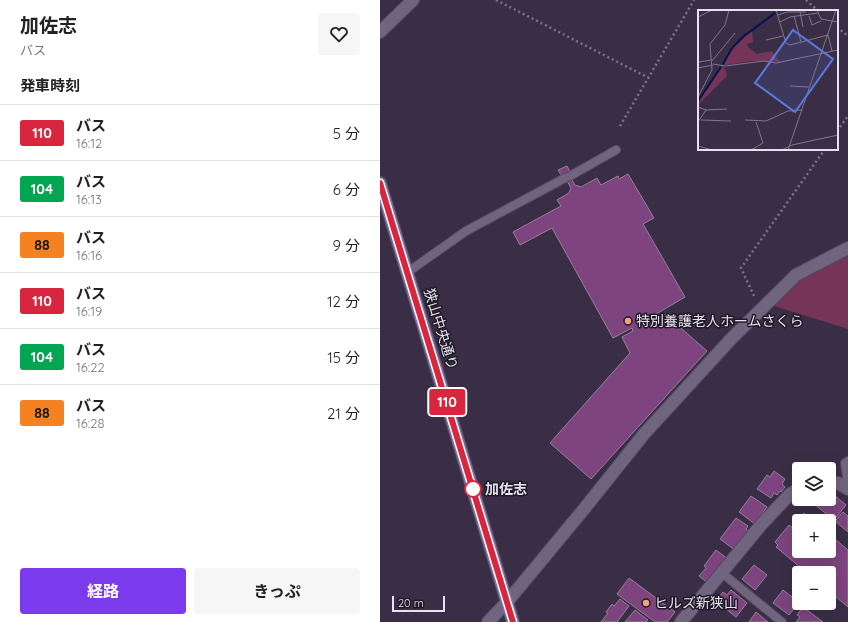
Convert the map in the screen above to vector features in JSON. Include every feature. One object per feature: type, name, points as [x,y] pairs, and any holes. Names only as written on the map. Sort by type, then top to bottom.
[{"type":"street","points":[[380,32],[413,0]]},
{"type":"street","name":"狭山中央通り","points":[[380,183],[513,622]]},
{"type":"street","points":[[488,622],[507,602],[644,434],[731,339],[796,275],[848,248]]},
{"type":"street","points":[[836,483],[848,489]]},
{"type":"street","points":[[681,622],[761,525],[792,493]]},
{"type":"lane","points":[[408,272],[466,231],[616,150]]},
{"type":"lane","points":[[848,461],[845,464],[848,486]]},
{"type":"lane","points":[[722,573],[782,622]]},
{"type":"path","points":[[496,0],[649,78]]},
{"type":"path","points":[[620,126],[694,0]]},
{"type":"path","points":[[806,0],[817,10]]},
{"type":"path","points":[[838,28],[848,36]]},
{"type":"path","points":[[838,130],[848,116]]},
{"type":"path","points":[[760,310],[741,268],[824,150]]},
{"type":"shaded area","points":[[848,253],[848,329],[771,305],[796,282]]},
{"type":"building","name":"特別養護老人ホームさくら","points":[[567,166],[571,174],[569,175],[575,185],[581,187],[597,178],[601,185],[618,176],[619,179],[628,174],[654,218],[643,224],[685,297],[651,317],[655,325],[665,314],[707,351],[591,479],[550,443],[630,353],[622,337],[633,331],[632,328],[613,338],[552,228],[520,245],[513,232],[561,206],[557,200],[569,193],[571,188],[565,177],[563,178],[558,170]]},
{"type":"building","points":[[774,471],[785,479],[782,484],[785,487],[777,495],[774,493],[771,498],[757,489],[767,475],[770,477]]},
{"type":"building","points":[[751,496],[767,507],[755,524],[739,512]]},
{"type":"building","points":[[836,496],[846,505],[836,518],[836,514],[826,514],[816,506],[836,506]]},
{"type":"building","points":[[843,512],[848,516],[848,532],[836,522]]},
{"type":"building","points":[[736,518],[748,526],[746,529],[748,531],[735,550],[720,539]]},
{"type":"building","points":[[789,525],[792,527],[792,558],[836,558],[836,540],[848,550],[848,607],[836,597],[836,566],[799,566],[776,547],[778,545],[775,542]]},
{"type":"building","points":[[716,550],[728,559],[709,584],[699,576],[706,568],[704,566]]},
{"type":"building","points":[[754,565],[767,575],[755,590],[742,579]]},
{"type":"building","name":"ヒルズ新狭山","points":[[629,578],[675,612],[667,622],[655,622],[617,594]]},
{"type":"building","points":[[731,590],[747,603],[736,617],[716,601],[723,592],[727,595]]},
{"type":"building","points":[[783,590],[792,597],[793,610],[789,615],[773,603]]},
{"type":"building","points":[[620,599],[629,606],[617,622],[601,622],[608,613],[606,612],[612,604],[614,606]]},
{"type":"building","points":[[635,610],[648,620],[646,622],[625,622]]},
{"type":"building","points":[[801,610],[807,610],[823,622],[796,622],[800,617],[797,615]]},
{"type":"building","points":[[756,612],[768,622],[749,622]]},
{"type":"bus line","name":"110","points":[[380,183],[513,622]]},
{"type":"place","name":"特別養護老人ホームさくら","points":[[628,321]]},
{"type":"place","name":"加佐志","points":[[473,489]]},
{"type":"place","name":"ヒルズ新狭山","points":[[646,603]]}]
